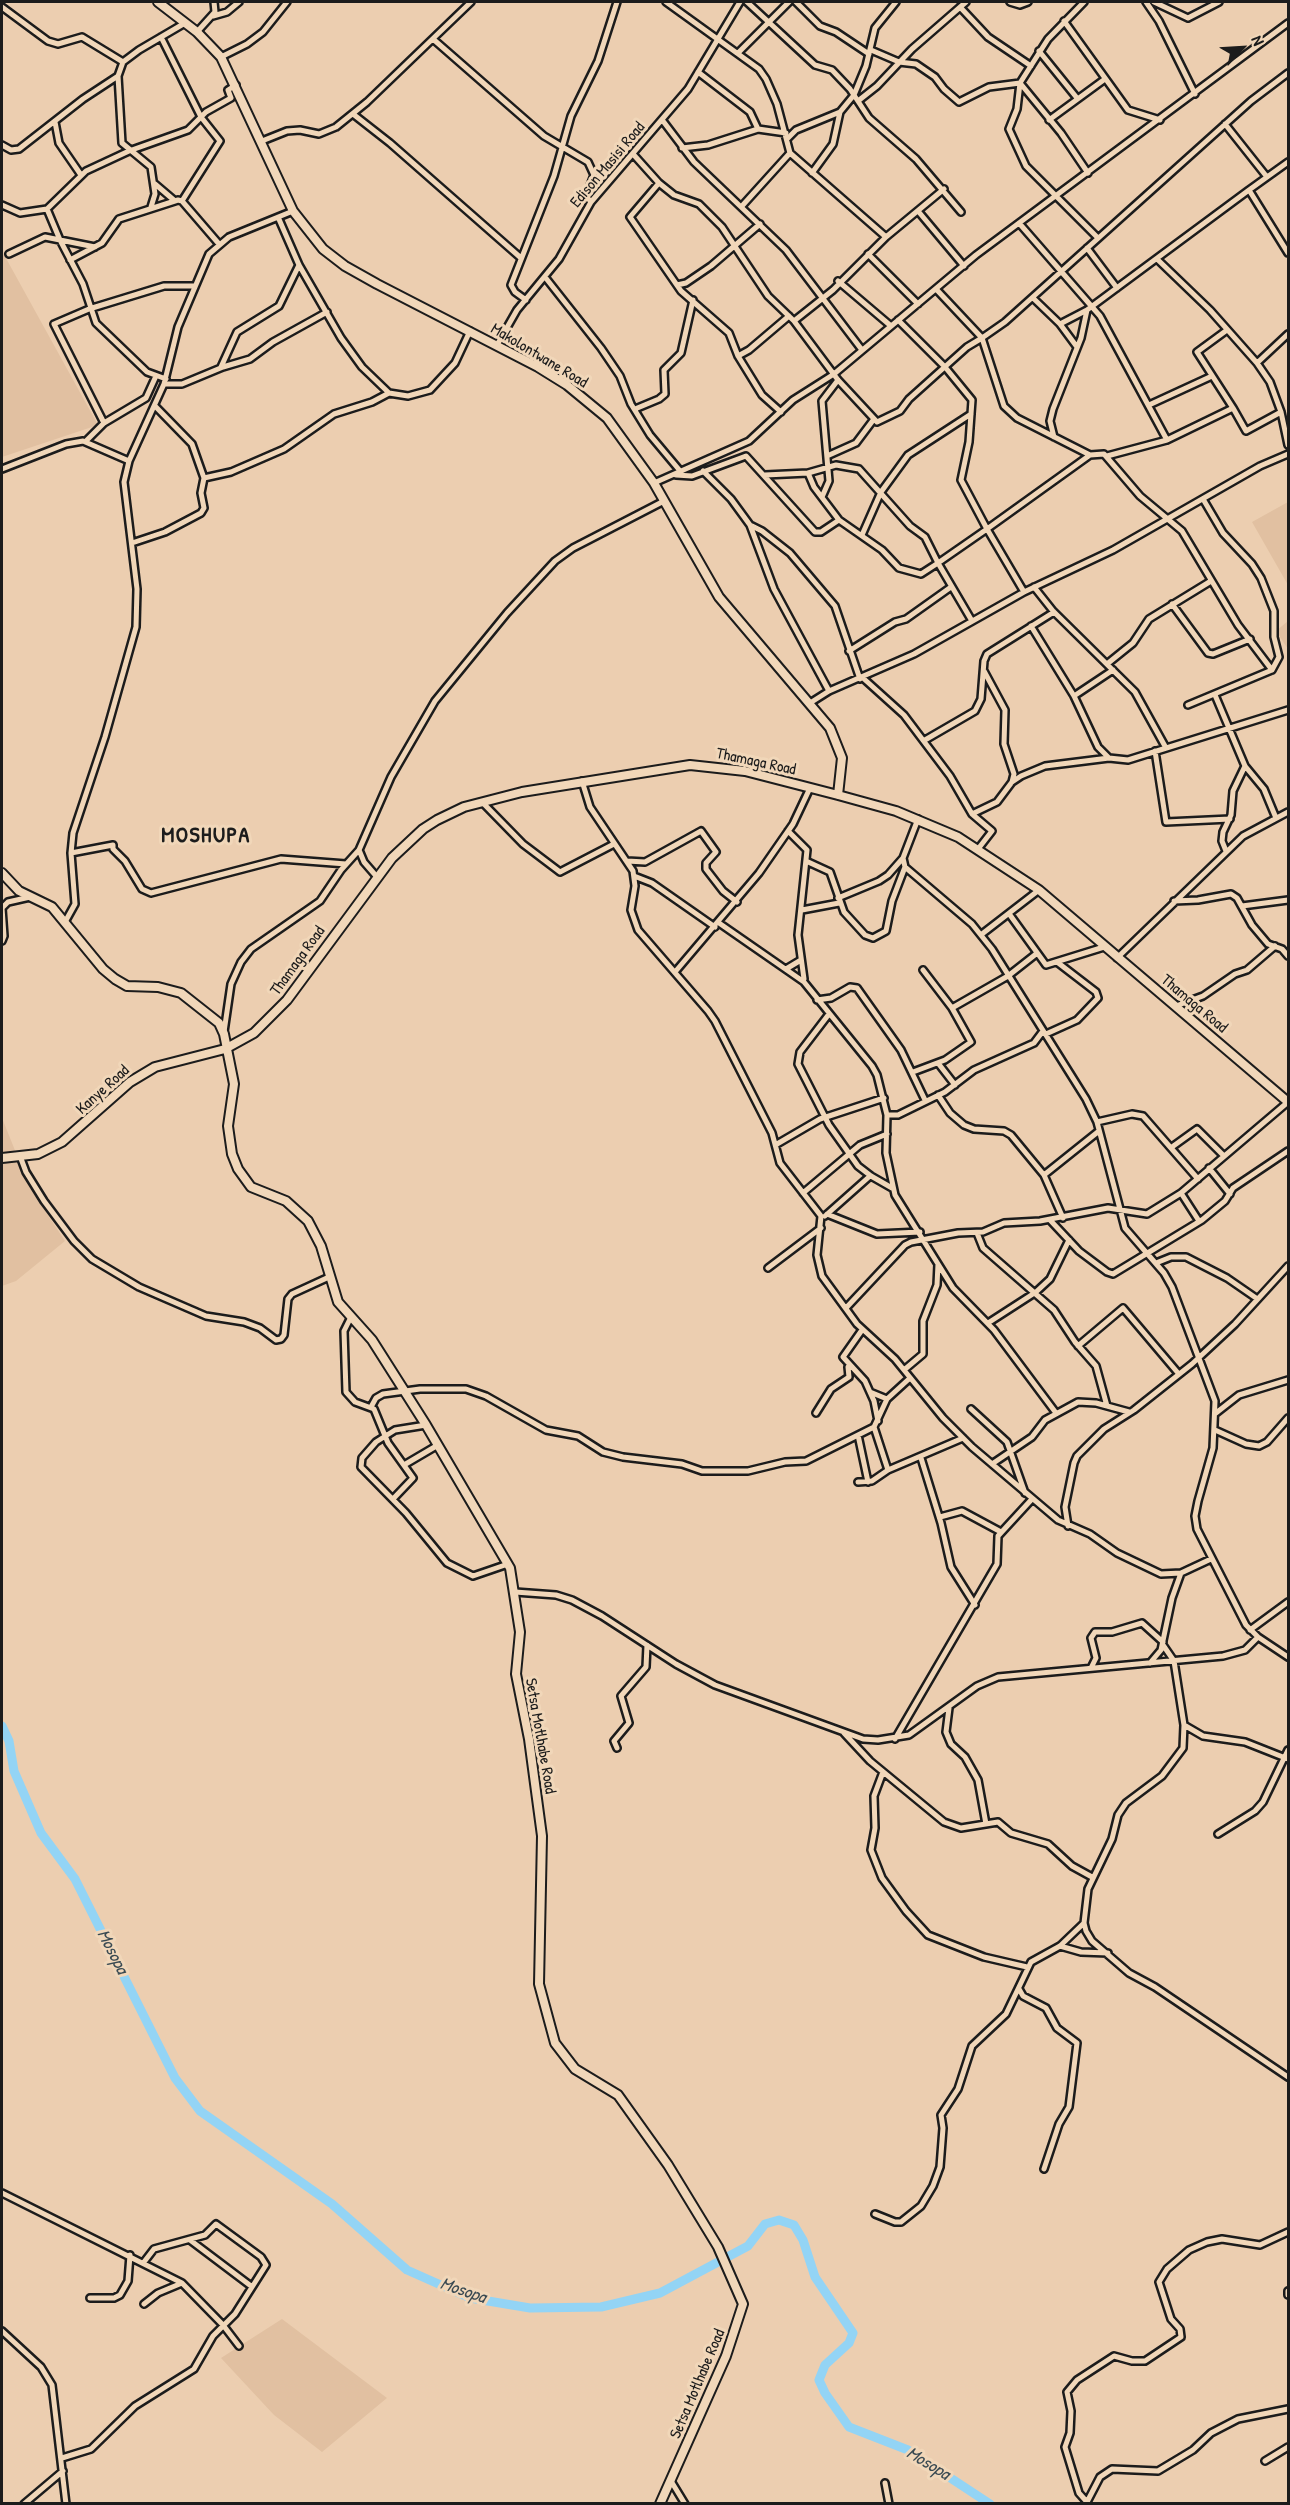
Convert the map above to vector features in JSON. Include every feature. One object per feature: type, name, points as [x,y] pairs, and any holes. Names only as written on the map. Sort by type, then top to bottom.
[{"type":"main road","name":"Makolontwane Road","points":[[158,2],[197,32],[221,57],[293,211],[313,238],[345,266],[497,345],[567,385],[591,403],[624,438],[654,483],[719,597],[830,728],[839,746],[842,769],[838,795]]},
{"type":"main road","name":"Thamaga Road","points":[[225,1049],[254,1033],[287,1000],[392,858],[423,829],[451,813],[482,801],[690,765],[745,771],[838,795],[918,819],[958,837],[1039,890],[1288,1102]]},
{"type":"main road","points":[[2,873],[13,887],[51,907],[115,980],[127,986],[158,987],[181,993],[212,1017],[224,1034]]},
{"type":"main road","name":"Setsa Motlhabe Road","points":[[224,1034],[225,1049],[234,1084],[229,1141],[238,1169],[251,1187],[286,1201],[308,1221],[321,1246],[338,1302],[372,1340],[426,1425],[508,1564],[515,1592],[520,1632],[516,1674],[529,1739],[542,1836],[543,1893],[538,1974],[555,2043],[575,2069],[618,2095],[668,2165],[718,2247],[742,2296],[741,2314],[660,2504]]},
{"type":"main road","name":"Kanye Road","points":[[2,1158],[38,1154],[62,1142],[143,1073],[165,1063],[225,1049]]},
{"type":"street","points":[[197,32],[217,8],[214,2]]},
{"type":"street","points":[[211,17],[227,12],[239,2]]},
{"type":"street","points":[[221,57],[247,45],[263,32],[287,2]]},
{"type":"street","points":[[262,141],[287,131],[300,130],[319,135],[336,127],[471,2]]},
{"type":"street","points":[[526,300],[514,292],[511,285],[534,232],[576,103],[598,61],[617,2]]},
{"type":"street","points":[[666,2],[716,41],[738,53],[766,79],[787,136],[790,153],[886,237]]},
{"type":"street","name":"Edison Masisi Road","points":[[497,345],[516,310],[559,260],[591,202],[663,121],[698,72],[740,2]]},
{"type":"street","points":[[747,2],[815,65],[832,70],[854,95],[869,118],[916,159],[944,189],[961,212]]},
{"type":"street","points":[[738,53],[789,2]]},
{"type":"street","points":[[797,2],[820,26],[836,32],[870,52],[899,62],[916,64],[935,77],[944,89],[959,102],[988,87],[1020,83]]},
{"type":"street","points":[[812,173],[833,144],[840,112],[854,95],[870,52],[875,28],[896,2]]},
{"type":"street","points":[[858,101],[966,2]]},
{"type":"street","points":[[1010,2],[1020,5],[1028,2]]},
{"type":"street","points":[[1071,2],[1078,6]]},
{"type":"street","points":[[1084,2],[1064,21],[1039,51],[1020,83],[1017,110],[1010,122],[1012,137],[1021,159],[1098,238]]},
{"type":"street","points":[[1146,2],[1160,21],[1195,94]]},
{"type":"street","points":[[1154,2],[1188,18],[1220,2]]},
{"type":"street","points":[[2,7],[48,41],[58,44],[82,37],[123,62]]},
{"type":"street","points":[[960,7],[988,37],[1031,66]]},
{"type":"street","points":[[1064,21],[1128,110],[1160,120]]},
{"type":"street","points":[[151,207],[155,194],[148,164],[129,151],[122,143],[118,76],[123,62],[185,23]]},
{"type":"street","points":[[654,483],[745,444],[781,412],[834,374],[1018,223],[1288,23]]},
{"type":"street","points":[[70,260],[106,239],[119,219],[151,207],[179,201],[220,143],[201,117],[161,37]]},
{"type":"street","points":[[433,39],[544,136],[588,162],[593,170],[594,181],[586,196],[591,202]]},
{"type":"street","points":[[1039,51],[1077,98]]},
{"type":"street","points":[[698,72],[750,112],[758,129]]},
{"type":"street","points":[[633,154],[658,183],[674,195],[704,208],[722,226],[768,296],[791,318],[838,380],[874,419],[881,422],[898,413],[909,399],[970,344],[1005,322],[1033,298],[1225,124],[1288,73]]},
{"type":"street","points":[[2,145],[11,150],[19,149],[118,76]]},
{"type":"street","points":[[1049,120],[1106,79]]},
{"type":"street","points":[[1020,83],[1088,173]]},
{"type":"street","points":[[2,205],[20,213],[47,209],[81,175],[129,151],[188,130],[201,117],[231,97],[228,90],[236,85]]},
{"type":"street","points":[[682,148],[708,145],[758,129],[787,136],[840,112]]},
{"type":"street","points":[[352,114],[390,143],[521,258]]},
{"type":"street","points":[[663,121],[694,162],[786,250],[862,350]]},
{"type":"street","points":[[55,122],[59,143],[81,175]]},
{"type":"street","points":[[1225,124],[1267,177]]},
{"type":"street","points":[[742,206],[790,153]]},
{"type":"street","points":[[1060,324],[1089,308],[1288,162]]},
{"type":"street","points":[[154,183],[179,201],[219,244]]},
{"type":"street","points":[[658,183],[630,217],[677,285],[729,333],[738,356],[764,398],[781,412]]},
{"type":"street","points":[[738,356],[823,297],[886,237],[944,189]]},
{"type":"street","points":[[1249,190],[1288,250]]},
{"type":"street","points":[[47,209],[84,289],[89,309],[96,323],[135,362],[165,381],[182,384],[220,368],[250,359],[273,342],[297,331],[327,312]]},
{"type":"street","points":[[65,922],[75,904],[71,853],[76,823],[105,737],[136,627],[139,607],[124,482],[129,461],[165,381],[178,327],[209,254],[236,233],[293,211]]},
{"type":"street","points":[[918,211],[964,266]]},
{"type":"street","points":[[278,217],[299,265],[341,338],[362,367],[389,393],[408,396],[430,390],[455,363],[470,331]]},
{"type":"street","points":[[1018,223],[1112,335],[1167,440]]},
{"type":"street","points":[[677,285],[686,283],[735,248],[760,224]]},
{"type":"street","points":[[9,254],[45,237],[95,247]]},
{"type":"street","points":[[1087,248],[1116,288]]},
{"type":"street","points":[[868,254],[918,304]]},
{"type":"street","points":[[1157,259],[1257,363],[1270,382],[1281,412],[1288,445]]},
{"type":"street","points":[[220,368],[237,332],[279,306],[299,265]]},
{"type":"street","points":[[545,277],[601,348],[620,376],[635,409],[656,442],[681,472]]},
{"type":"street","points":[[838,281],[891,326]]},
{"type":"street","points":[[104,423],[53,327],[55,322],[164,286],[194,286]]},
{"type":"street","points":[[936,289],[982,338],[1000,402],[1017,418],[1054,437],[1090,455],[1104,454],[1107,456],[1140,496],[1182,531],[1211,581],[1272,670]]},
{"type":"street","points":[[1033,298],[1060,324],[1077,347]]},
{"type":"street","points":[[635,409],[659,399],[664,394],[664,370],[681,353],[693,300]]},
{"type":"street","points":[[1054,437],[1050,421],[1089,308]]},
{"type":"street","points":[[898,320],[970,396],[973,405],[969,442],[961,480],[1024,592]]},
{"type":"street","points":[[1227,330],[1197,352],[1246,431],[1281,412]]},
{"type":"street","points":[[1257,363],[1288,334]]},
{"type":"street","points":[[86,441],[104,423],[146,398],[156,376]]},
{"type":"street","points":[[1149,405],[1212,376]]},
{"type":"street","points":[[822,497],[829,481],[829,467],[822,401],[838,380]]},
{"type":"street","points":[[204,478],[231,471],[284,449],[334,414],[372,402],[389,393]]},
{"type":"street","points":[[132,543],[165,532],[201,513],[204,508],[201,493],[204,478],[192,444],[155,406]]},
{"type":"street","points":[[1107,456],[1167,440],[1233,408]]},
{"type":"street","points":[[862,536],[881,492],[914,450],[971,414]]},
{"type":"street","points":[[827,456],[856,443],[874,419]]},
{"type":"street","points":[[2,469],[66,444],[86,441],[129,461]]},
{"type":"street","points":[[810,703],[829,691],[914,654],[1024,592],[1113,550],[1288,454]]},
{"type":"street","points":[[808,473],[814,487],[840,520],[899,568],[921,574],[1090,455]]},
{"type":"street","points":[[674,475],[685,477],[746,456],[815,532],[821,532],[840,520]]},
{"type":"street","points":[[765,475],[808,473],[829,467],[856,468],[881,492],[910,526],[928,541],[951,587],[972,621]]},
{"type":"street","points":[[703,471],[731,499],[750,525],[774,590],[829,691]]},
{"type":"street","points":[[1188,705],[1272,670],[1279,657],[1274,637],[1274,611],[1271,600],[1252,564],[1223,533],[1203,499]]},
{"type":"street","points":[[224,1034],[230,991],[241,962],[258,942],[320,901],[346,864],[360,850],[391,777],[435,700],[507,613],[564,553],[664,501]]},
{"type":"street","points":[[750,525],[762,531],[790,553],[835,606],[845,631],[849,651],[861,678],[904,715],[925,740],[972,814],[992,831],[978,849]]},
{"type":"street","points":[[1107,664],[1133,643],[1149,619],[1211,581]]},
{"type":"street","points":[[849,651],[894,622],[906,619],[951,587]]},
{"type":"street","points":[[1034,587],[1054,612],[1139,697],[1166,748]]},
{"type":"street","points":[[1172,604],[1208,653],[1214,654],[1250,639]]},
{"type":"street","points":[[925,740],[975,711],[981,699],[987,654],[1054,612]]},
{"type":"street","points":[[1031,626],[1074,696],[1098,747],[1109,758]]},
{"type":"street","points":[[972,814],[997,802],[1012,782],[1014,774],[1004,744],[1005,710],[984,670]]},
{"type":"street","points":[[1074,696],[1113,670]]},
{"type":"street","points":[[1215,695],[1245,766],[1263,789],[1276,818]]},
{"type":"street","points":[[1012,782],[1045,766],[1109,758],[1126,760],[1229,726],[1288,710]]},
{"type":"street","points":[[1155,751],[1166,822],[1230,819]]},
{"type":"street","points":[[1226,851],[1222,836],[1230,819],[1233,791],[1245,766]]},
{"type":"street","points":[[582,782],[590,807],[627,861],[634,876],[633,921],[646,941],[708,1011],[777,1144],[780,1163],[812,1201],[821,1219],[822,1227],[817,1255],[822,1276],[862,1330],[904,1370],[963,1438],[1026,1494],[1068,1526],[1090,1534],[1117,1553],[1161,1574],[1181,1573],[1211,1559]]},
{"type":"street","points":[[675,972],[736,902],[788,831],[802,809],[810,788]]},
{"type":"street","points":[[482,801],[523,844],[560,872],[614,844]]},
{"type":"street","points":[[1117,958],[1243,836],[1288,812]]},
{"type":"street","points":[[802,910],[838,900],[888,875],[903,858],[918,819]]},
{"type":"street","points":[[627,861],[645,862],[701,831],[716,852],[706,863],[706,869],[723,891],[736,902]]},
{"type":"street","points":[[788,831],[806,848],[798,935],[804,982]]},
{"type":"street","points":[[71,853],[113,845],[113,849],[125,861],[142,889],[151,893],[282,859],[346,864]]},
{"type":"street","points":[[360,850],[364,862],[377,877]]},
{"type":"street","points":[[806,861],[830,872],[838,900],[849,918],[866,935],[873,938],[879,937],[886,930],[892,901],[905,867],[903,858]]},
{"type":"street","points":[[905,867],[982,934],[1083,1093],[1100,1131],[1125,1228],[1156,1263],[1172,1287],[1213,1393],[1216,1413],[1215,1430],[1211,1457],[1195,1516],[1197,1528],[1211,1559],[1250,1630],[1288,1657]]},
{"type":"street","points":[[634,876],[652,884],[804,982],[872,1066],[884,1098],[887,1115],[886,1153],[892,1188],[899,1202],[958,1294],[988,1323],[1056,1413]]},
{"type":"street","points":[[982,934],[1010,915],[1039,890]]},
{"type":"street","points":[[1174,901],[1198,900],[1232,894],[1242,906],[1252,925],[1268,944],[1285,948],[1288,956]]},
{"type":"street","points":[[2,941],[4,936],[2,908],[8,902],[31,897]]},
{"type":"street","points":[[1242,906],[1288,900]]},
{"type":"street","points":[[1010,915],[1046,965],[1104,947]]},
{"type":"street","points":[[1176,1006],[1203,996],[1235,974],[1247,970],[1275,946]]},
{"type":"street","points":[[951,1008],[1008,976],[1036,954]]},
{"type":"street","points":[[786,969],[801,960]]},
{"type":"street","points":[[887,1115],[898,1116],[955,1085],[974,1070],[1034,1043],[1045,1032],[1077,1020],[1098,998],[1095,992],[1057,962]]},
{"type":"street","points":[[913,1072],[938,1063],[971,1042],[951,1008],[923,970]]},
{"type":"street","points":[[817,1000],[831,998],[850,987],[857,988],[895,1041],[926,1100]]},
{"type":"street","points":[[829,1014],[797,1059],[802,1076],[819,1101],[825,1118],[849,1154],[870,1176],[892,1188]]},
{"type":"street","points":[[938,1063],[955,1085]]},
{"type":"street","points":[[938,1095],[950,1113],[964,1125],[1008,1132],[1044,1174],[1063,1218]]},
{"type":"street","points":[[777,1144],[825,1118],[884,1098]]},
{"type":"street","points":[[846,1308],[904,1245],[958,1233],[977,1233],[1004,1223],[1050,1220],[1119,1208],[1145,1215],[1181,1193],[1288,1102]]},
{"type":"street","points":[[1097,1122],[1138,1114],[1150,1122],[1198,1179]]},
{"type":"street","points":[[1172,1147],[1197,1129],[1224,1156]]},
{"type":"street","points":[[1044,1174],[1100,1131]]},
{"type":"street","points":[[803,1193],[868,1140],[887,1134]]},
{"type":"street","points":[[1050,1220],[1069,1240],[1110,1274],[1199,1221],[1230,1194],[1233,1188],[1288,1151]]},
{"type":"street","points":[[20,1156],[33,1185],[83,1252],[108,1271],[199,1314],[244,1322],[260,1328],[276,1340],[281,1339],[285,1330],[288,1299],[292,1294],[329,1276]]},
{"type":"street","points":[[1209,1168],[1230,1194]]},
{"type":"street","points":[[821,1219],[870,1176]]},
{"type":"street","points":[[1181,1193],[1199,1221]]},
{"type":"street","points":[[827,1214],[877,1234],[920,1232]]},
{"type":"street","points":[[768,1268],[822,1227]]},
{"type":"street","points":[[977,1233],[982,1248],[1036,1292],[1054,1310],[1078,1346],[1098,1370],[1107,1406]]},
{"type":"street","points":[[988,1323],[1036,1292],[1054,1274],[1069,1240]]},
{"type":"street","points":[[1156,1263],[1171,1257],[1186,1257],[1227,1278],[1256,1298]]},
{"type":"street","points":[[904,1370],[923,1354],[923,1321],[937,1285],[938,1264]]},
{"type":"street","points":[[1068,1526],[1065,1508],[1075,1459],[1104,1429],[1130,1412],[1200,1357],[1235,1324],[1256,1298],[1288,1266]]},
{"type":"street","points":[[1078,1346],[1123,1308],[1178,1373]]},
{"type":"street","points":[[351,1317],[344,1331],[346,1392],[355,1402],[371,1407],[376,1412],[385,1437],[413,1480],[393,1499]]},
{"type":"street","points":[[816,1413],[831,1389],[849,1377],[844,1354],[862,1330]]},
{"type":"street","points":[[848,1365],[862,1376],[870,1392],[878,1421]]},
{"type":"street","points":[[371,1407],[379,1396],[404,1390],[474,1390],[546,1430],[578,1436],[603,1452],[623,1457],[682,1464],[702,1471],[748,1471],[785,1462],[804,1461],[874,1427],[887,1399],[910,1377]]},
{"type":"street","points":[[1216,1413],[1239,1395],[1288,1380]]},
{"type":"street","points":[[870,1392],[887,1399]]},
{"type":"street","points":[[992,1464],[1011,1449],[1032,1437],[1042,1424],[1056,1413],[1078,1402],[1130,1412]]},
{"type":"street","points":[[971,1409],[1002,1435],[1011,1449],[1026,1494]]},
{"type":"street","points":[[1215,1430],[1246,1444],[1259,1446],[1268,1442],[1288,1418]]},
{"type":"street","points":[[426,1425],[395,1430],[369,1448],[360,1463],[363,1470],[393,1499],[447,1563],[473,1576],[508,1564]]},
{"type":"street","points":[[874,1427],[888,1470]]},
{"type":"street","points":[[858,1435],[868,1482]]},
{"type":"street","points":[[858,1482],[868,1482],[888,1470],[921,1458],[963,1438]]},
{"type":"street","points":[[404,1465],[438,1445]]},
{"type":"street","points":[[921,1458],[940,1517],[951,1568],[975,1605]]},
{"type":"street","points":[[895,1739],[998,1564],[997,1540],[1001,1532],[1032,1499]]},
{"type":"street","points":[[940,1517],[962,1511],[1001,1532]]},
{"type":"street","points":[[1150,1663],[1163,1644],[1172,1598],[1181,1573]]},
{"type":"street","points":[[515,1592],[555,1595],[572,1600],[715,1685],[863,1738],[895,1739],[909,1735],[977,1686],[998,1677],[1235,1654],[1248,1648],[1258,1637]]},
{"type":"street","points":[[1250,1630],[1288,1602]]},
{"type":"street","points":[[1091,1668],[1096,1658],[1091,1638],[1095,1632],[1112,1632],[1142,1623],[1163,1644],[1174,1661],[1184,1725],[1184,1743],[1180,1753],[1162,1776],[1121,1809],[1112,1839],[1092,1877],[1084,1923],[1088,1936],[1129,1973],[1155,1986],[1288,2077]]},
{"type":"street","points":[[618,1748],[614,1741],[629,1724],[621,1696],[646,1667],[647,1645]]},
{"type":"street","points":[[949,1708],[946,1732],[951,1744],[963,1755],[978,1780],[986,1824]]},
{"type":"street","points":[[1184,1725],[1203,1736],[1245,1742],[1286,1759]]},
{"type":"street","points":[[843,1731],[883,1772],[944,1822],[961,1828],[998,1822],[1017,1835],[1048,1844],[1072,1866],[1092,1877]]},
{"type":"street","points":[[1218,1834],[1258,1808],[1269,1792],[1286,1759],[1288,1750]]},
{"type":"street","points":[[883,1772],[874,1796],[875,1828],[871,1850],[882,1878],[906,1911],[928,1935],[984,1958],[1027,1967]]},
{"type":"street","points":[[875,2214],[901,2222],[921,2206],[933,2186],[940,2167],[942,2115],[958,2089],[968,2056],[975,2042],[1006,2014],[1027,1967],[1041,1955],[1060,1946],[1084,1923]]},
{"type":"street","points":[[1060,1946],[1081,1952],[1108,1953]]},
{"type":"street","points":[[1019,1989],[1023,1996],[1047,2008],[1057,2028],[1077,2043],[1068,2107],[1059,2124],[1044,2169]]},
{"type":"street","points":[[2,2193],[182,2283],[224,2325],[239,2346]]},
{"type":"street","points":[[62,2458],[91,2449],[135,2406],[194,2368],[213,2336],[235,2314],[266,2265],[261,2257],[217,2224],[205,2235],[154,2249],[144,2262]]},
{"type":"street","points":[[1288,2232],[1257,2246],[1226,2239],[1207,2242],[1189,2250],[1167,2269],[1158,2282],[1171,2319],[1180,2329],[1181,2337],[1145,2361],[1132,2361],[1114,2356],[1077,2380],[1066,2391],[1071,2411],[1070,2433],[1065,2447],[1079,2493],[1087,2502],[1100,2477],[1112,2469],[1158,2471],[1193,2450],[1211,2433],[1240,2418],[1288,2409]]},
{"type":"street","points":[[190,2240],[251,2286]]},
{"type":"street","points":[[90,2298],[114,2298],[120,2295],[128,2281],[129,2255]]},
{"type":"street","points":[[144,2304],[158,2292],[182,2283]]},
{"type":"street","points":[[2,2331],[41,2367],[52,2385],[66,2504]]},
{"type":"street","points":[[1265,2461],[1288,2447]]},
{"type":"street","points":[[24,2504],[63,2471]]},
{"type":"street","points":[[671,2481],[685,2504]]},
{"type":"street","points":[[885,2483],[889,2504]]},
{"type":"shaded area","points":[[2,251],[98,425],[2,457]]},
{"type":"shaded area","points":[[1288,502],[1288,585],[1252,522]]},
{"type":"shaded area","points":[[1288,621],[1288,649],[1276,631]]},
{"type":"shaded area","points":[[2,1118],[30,1188],[65,1241],[16,1281],[2,1286]]},
{"type":"shaded area","points":[[282,2319],[387,2398],[322,2452],[274,2415],[221,2358]]},
{"type":"waterway","name":"Mosopa","points":[[2,1726],[9,1741],[14,1771],[41,1833],[75,1879],[175,2078],[200,2111],[332,2204],[407,2270],[470,2298],[530,2308],[601,2307],[660,2293],[748,2246],[765,2224],[779,2220],[794,2225],[803,2240],[815,2277],[853,2333],[849,2343],[825,2365],[819,2380],[825,2393],[849,2427],[908,2450],[990,2504]]},
{"type":"district","name":"MOSHUPA","points":[[206,836]]}]
